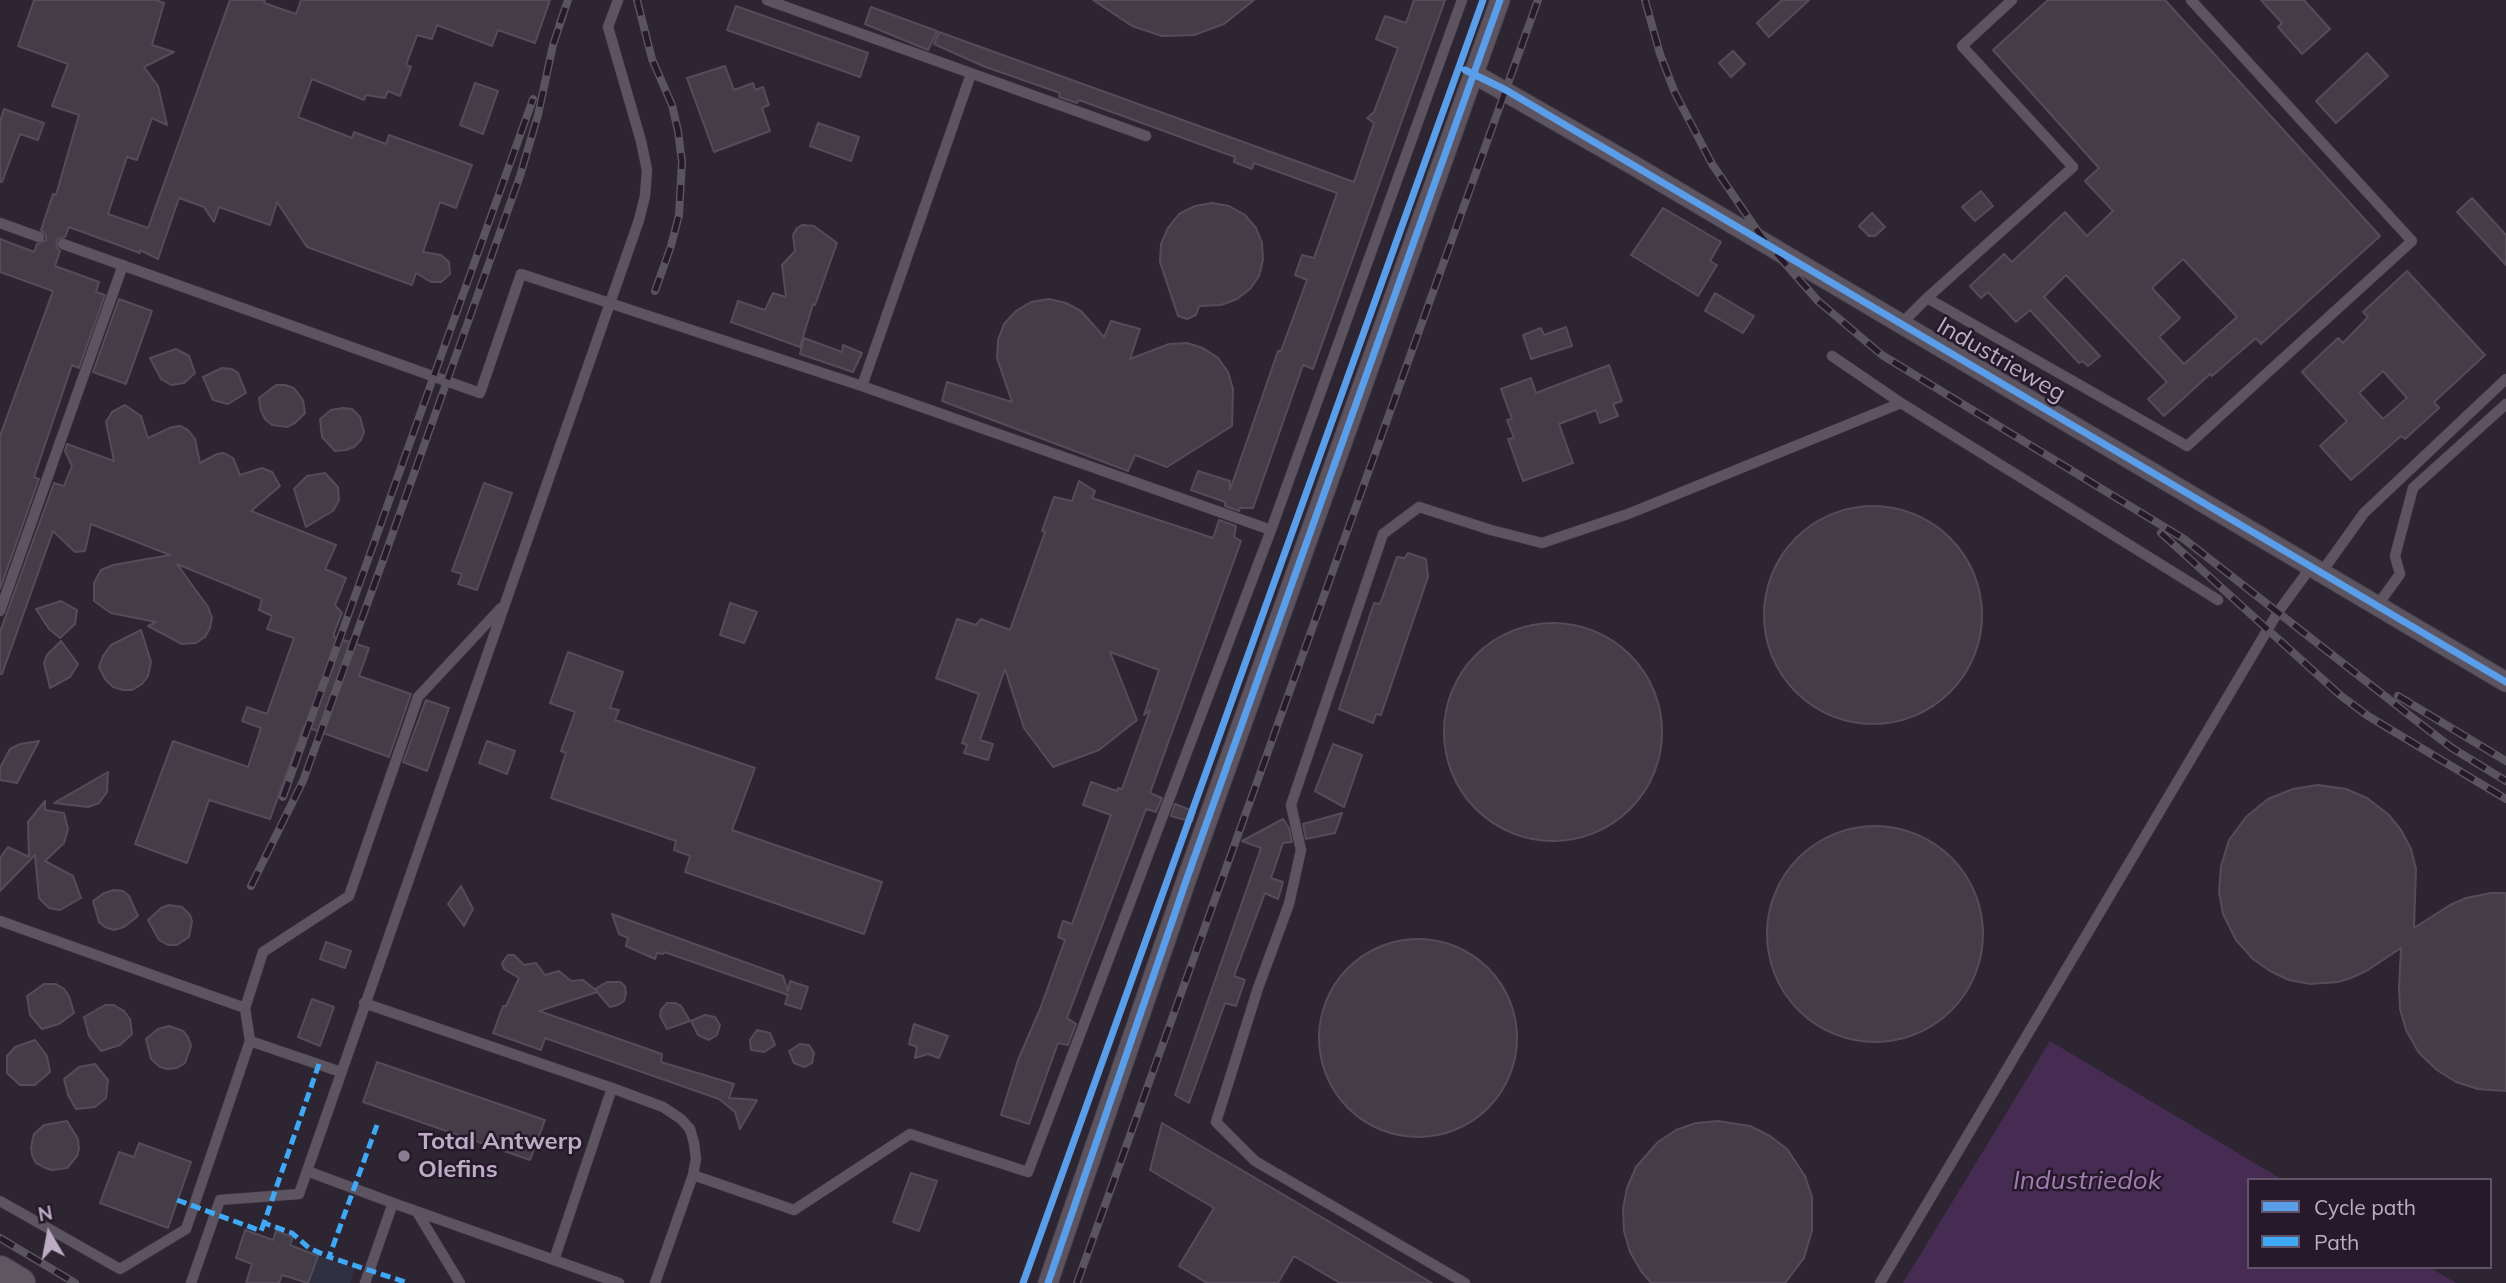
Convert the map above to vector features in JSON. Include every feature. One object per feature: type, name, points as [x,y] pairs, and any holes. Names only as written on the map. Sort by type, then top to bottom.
[{"type":"main road","points":[[0,1271],[20,1283]]},
{"type":"street","points":[[1048,1283],[1192,866],[1500,0]]},
{"type":"street","name":"Industrieweg","points":[[1474,74],[2506,682]]},
{"type":"lane","points":[[191,1283],[220,1199],[299,1195],[639,220],[645,196],[647,170],[608,27],[618,0]]},
{"type":"lane","points":[[767,0],[1146,136]]},
{"type":"lane","points":[[693,1175],[794,1210],[910,1134],[1028,1172],[1271,530],[1462,0]]},
{"type":"lane","points":[[1901,324],[2073,167],[1962,46],[2012,0]]},
{"type":"lane","points":[[1927,298],[2187,446],[2412,241],[2191,0]]},
{"type":"lane","points":[[862,386],[971,74]]},
{"type":"lane","points":[[0,223],[39,237]]},
{"type":"lane","points":[[63,244],[480,393],[521,274],[862,386],[1271,530]]},
{"type":"lane","points":[[0,611],[123,265]]},
{"type":"lane","points":[[1832,356],[1901,403],[2218,600]]},
{"type":"lane","points":[[1880,1283],[2278,612],[2364,513],[2506,379]]},
{"type":"lane","points":[[1465,1283],[1255,1161],[1216,1122],[1258,988],[1289,904],[1301,850],[1291,805],[1383,534],[1419,507],[1542,543],[1628,514],[1901,403]]},
{"type":"lane","points":[[2376,606],[2400,574],[2395,556],[2413,488],[2506,404]]},
{"type":"lane","points":[[0,1201],[120,1269],[186,1228],[250,1041],[245,1008],[263,952],[349,896],[418,697],[504,605]]},
{"type":"lane","points":[[0,921],[245,1008]]},
{"type":"lane","points":[[364,1003],[612,1088],[663,1107],[681,1119],[690,1129],[696,1159],[693,1175],[654,1283]]},
{"type":"lane","points":[[250,1041],[341,1072]]},
{"type":"lane","points":[[554,1259],[612,1088]]},
{"type":"lane","points":[[307,1171],[619,1283]]},
{"type":"lane","points":[[365,1283],[393,1203]]},
{"type":"lane","points":[[417,1211],[460,1283]]},
{"type":"shaded area","points":[[318,1256],[355,1268],[350,1283],[308,1283]]},
{"type":"water","name":"Industriedok","points":[[2050,1041],[2280,1178],[2247,1178],[2247,1269],[2432,1269],[2456,1283],[1903,1283]]},
{"type":"building","points":[[34,0],[156,0],[164,3],[152,45],[174,52],[144,67],[158,86],[167,125],[152,118],[137,160],[127,157],[108,214],[148,228],[230,0],[265,0],[264,3],[296,14],[301,0],[550,0],[535,43],[498,30],[492,46],[437,25],[432,39],[417,35],[406,65],[411,67],[400,96],[388,91],[385,98],[366,95],[364,100],[312,79],[298,117],[352,138],[354,132],[386,144],[389,135],[472,165],[456,208],[440,202],[423,252],[441,255],[449,262],[450,274],[441,282],[431,282],[416,273],[412,285],[307,247],[277,202],[270,225],[219,207],[214,222],[204,207],[179,198],[158,259],[140,250],[140,253],[69,227],[65,237],[58,239],[56,246],[60,251],[55,266],[99,282],[96,292],[105,295],[79,368],[72,365],[34,477],[39,479],[0,589],[0,436],[53,291],[0,272],[0,239],[34,252],[37,244],[46,240],[46,235],[41,230],[53,194],[56,195],[79,115],[52,106],[68,64],[18,46]]},
{"type":"building","points":[[1093,0],[1254,0],[1224,24],[1194,35],[1162,36],[1132,26]]},
{"type":"building","points":[[1414,0],[1445,0],[1313,369],[1303,365],[1253,508],[1240,508],[1239,511],[1225,506],[1225,502],[1191,490],[1198,471],[1230,481],[1230,490],[1278,351],[1281,351],[1307,280],[1295,275],[1302,255],[1314,258],[1337,193],[1254,163],[1252,169],[1234,162],[1235,157],[1079,100],[1077,103],[1059,97],[1060,93],[983,66],[934,44],[939,32],[1354,182],[1374,123],[1367,118],[1374,112],[1398,48],[1376,39],[1385,16],[1406,23]]},
{"type":"building","points":[[1782,0],[1809,0],[1769,37],[1757,23]]},
{"type":"building","points":[[2048,0],[2165,0],[2380,236],[2261,344],[2256,338],[2212,376],[2210,374],[2164,416],[2148,399],[2167,382],[2066,275],[2044,297],[2100,356],[2088,366],[2082,361],[2079,363],[2030,310],[2016,322],[1988,292],[1981,298],[1970,286],[2004,254],[2012,262],[2065,212],[2087,236],[2113,211],[2085,181],[2099,168],[1993,50]],"holes":[[[2183,259],[2237,317],[2184,364],[2159,337],[2180,318],[2152,288]]]},
{"type":"building","points":[[2261,0],[2304,0],[2330,29],[2302,54],[2278,27],[2282,23]]},
{"type":"building","points":[[736,6],[868,53],[860,77],[727,30]]},
{"type":"building","points":[[871,7],[937,31],[928,50],[865,24]]},
{"type":"building","points":[[1733,51],[1745,64],[1731,77],[1719,63]]},
{"type":"building","points":[[2367,53],[2388,76],[2336,123],[2316,101]]},
{"type":"building","points":[[725,66],[734,90],[753,83],[755,90],[763,87],[769,105],[762,108],[770,131],[714,152],[687,78]]},
{"type":"building","points":[[475,83],[498,91],[483,134],[460,125]]},
{"type":"building","points":[[4,109],[44,123],[38,140],[20,134],[0,182],[0,122]]},
{"type":"building","points":[[818,123],[859,137],[851,161],[810,146]]},
{"type":"building","points":[[1981,191],[1993,206],[1975,221],[1962,207]]},
{"type":"building","points":[[2472,198],[2506,235],[2506,265],[2457,212]]},
{"type":"building","points":[[1212,203],[1229,206],[1245,215],[1256,228],[1262,243],[1263,260],[1259,276],[1250,289],[1237,299],[1221,305],[1199,306],[1196,315],[1187,319],[1178,316],[1160,262],[1161,244],[1168,228],[1179,214],[1195,206]]},
{"type":"building","points":[[1663,208],[1721,242],[1710,261],[1717,265],[1698,296],[1631,255]]},
{"type":"building","points":[[1872,213],[1885,227],[1875,236],[1869,236],[1859,226]]},
{"type":"building","points":[[802,225],[814,226],[837,243],[815,305],[813,304],[800,347],[731,322],[738,301],[765,310],[773,293],[786,297],[782,265],[795,251],[793,235]]},
{"type":"building","points":[[2407,271],[2485,355],[2434,402],[2439,408],[2405,439],[2401,436],[2351,480],[2320,446],[2347,421],[2302,372],[2338,338],[2343,343],[2368,317],[2363,312]],"holes":[[[2383,371],[2407,398],[2383,419],[2359,393]]]},
{"type":"building","points":[[1715,293],[1754,316],[1743,333],[1705,311]]},
{"type":"building","points":[[119,299],[152,311],[126,384],[93,372]]},
{"type":"building","points":[[1049,299],[1066,303],[1081,311],[1104,337],[1111,321],[1140,329],[1130,359],[1169,344],[1187,343],[1203,348],[1218,358],[1228,372],[1233,389],[1232,426],[1167,467],[1135,455],[1128,471],[942,401],[947,382],[1012,402],[997,358],[998,340],[1004,324],[1016,311],[1031,302]]},
{"type":"building","points":[[1566,327],[1572,346],[1531,359],[1523,335],[1541,328],[1544,335]]},
{"type":"building","points":[[804,338],[842,352],[843,345],[862,353],[853,372],[800,354]]},
{"type":"building","points":[[176,349],[189,356],[195,373],[184,383],[171,385],[161,379],[150,358]]},
{"type":"building","points":[[1609,365],[1622,401],[1613,404],[1618,416],[1600,423],[1596,410],[1559,424],[1573,463],[1523,481],[1508,439],[1514,438],[1507,420],[1512,419],[1501,389],[1531,378],[1536,393]]},
{"type":"building","points":[[222,368],[238,373],[246,393],[228,404],[213,400],[203,377]]},
{"type":"building","points":[[276,385],[294,388],[303,400],[305,413],[287,427],[272,425],[261,411],[259,398]]},
{"type":"building","points":[[125,405],[141,416],[148,438],[172,427],[180,426],[188,430],[195,439],[200,463],[224,453],[233,458],[240,475],[262,468],[272,472],[280,486],[251,511],[336,545],[325,569],[346,578],[335,605],[342,613],[334,637],[369,648],[359,676],[411,694],[389,757],[304,726],[270,819],[209,800],[187,863],[135,844],[173,741],[248,767],[261,728],[242,721],[247,707],[267,714],[294,638],[267,629],[272,616],[259,610],[262,599],[177,564],[208,607],[212,618],[205,637],[196,643],[182,644],[148,626],[156,622],[111,613],[94,601],[94,583],[101,570],[113,565],[170,555],[91,524],[85,551],[75,552],[53,531],[0,674],[0,632],[54,483],[64,486],[72,466],[65,451],[67,444],[114,461],[106,422],[112,412]]},
{"type":"building","points":[[352,409],[360,417],[364,432],[354,447],[335,451],[322,437],[320,419],[331,410]]},
{"type":"building","points":[[325,473],[338,487],[339,500],[333,511],[306,527],[294,489],[307,476]]},
{"type":"building","points":[[1079,481],[1095,491],[1092,498],[1213,538],[1219,520],[1236,526],[1234,537],[1241,541],[1150,793],[1162,798],[1156,812],[1146,809],[1067,1018],[1076,1024],[1068,1045],[1058,1043],[1029,1124],[1001,1115],[1018,1060],[1065,940],[1058,937],[1063,921],[1072,924],[1111,815],[1083,805],[1091,782],[1117,791],[1118,788],[1122,789],[1150,710],[1144,715],[1159,670],[1110,652],[1137,720],[1099,750],[1053,767],[1024,728],[1005,669],[980,740],[993,744],[988,760],[964,753],[967,745],[962,743],[979,694],[936,678],[957,619],[976,625],[981,619],[1010,630],[1045,532],[1042,531],[1054,497],[1072,501]]},
{"type":"building","points":[[484,483],[512,493],[477,590],[458,584],[462,574],[452,571]]},
{"type":"building","points":[[1873,506],[1915,514],[1934,524],[1950,538],[1964,554],[1974,573],[1982,615],[1974,657],[1964,676],[1950,692],[1934,706],[1915,716],[1873,724],[1831,716],[1812,706],[1796,692],[1782,676],[1772,657],[1764,615],[1772,573],[1782,554],[1796,538],[1812,524],[1831,514]]},
{"type":"building","points":[[1408,553],[1426,559],[1428,577],[1381,715],[1376,714],[1373,723],[1339,709],[1374,603],[1380,604],[1397,557],[1405,558]]},
{"type":"building","points":[[61,601],[77,610],[75,624],[60,638],[49,629],[36,609]]},
{"type":"building","points":[[730,603],[757,612],[744,643],[720,635]]},
{"type":"building","points":[[1553,623],[1574,625],[1595,632],[1630,655],[1653,690],[1660,711],[1660,753],[1653,774],[1630,809],[1595,832],[1574,839],[1553,841],[1532,839],[1511,832],[1476,809],[1453,774],[1446,753],[1444,732],[1446,711],[1453,690],[1476,655],[1511,632],[1532,625]]},
{"type":"building","points":[[141,630],[151,662],[148,676],[132,690],[113,687],[99,667],[103,656],[111,645]]},
{"type":"building","points":[[61,641],[78,664],[70,677],[50,688],[44,663],[47,655]]},
{"type":"building","points":[[568,652],[623,672],[610,708],[619,710],[615,720],[755,768],[732,830],[882,882],[864,934],[685,872],[690,856],[674,850],[676,841],[551,798],[566,753],[561,751],[575,712],[550,703]]},
{"type":"building","points":[[426,700],[449,708],[427,771],[403,762]]},
{"type":"building","points":[[39,741],[17,783],[0,780],[0,768],[10,749],[20,744]]},
{"type":"building","points":[[487,741],[515,751],[507,774],[479,763]]},
{"type":"building","points":[[1333,744],[1362,755],[1344,807],[1315,791]]},
{"type":"building","points":[[108,772],[107,792],[99,803],[88,807],[54,803]]},
{"type":"building","points":[[2318,785],[2346,789],[2367,798],[2388,814],[2401,830],[2411,849],[2416,869],[2414,928],[2466,898],[2506,893],[2506,1091],[2478,1089],[2456,1082],[2437,1070],[2419,1053],[2406,1030],[2400,1009],[2401,948],[2351,978],[2310,984],[2289,980],[2270,971],[2253,959],[2236,940],[2223,914],[2219,892],[2221,866],[2229,840],[2246,817],[2268,799],[2293,789]]},
{"type":"building","points":[[45,801],[45,810],[64,813],[68,829],[64,843],[45,861],[73,876],[81,898],[60,910],[49,908],[39,898],[35,855],[0,891],[0,858],[8,847],[29,857],[28,822]]},
{"type":"building","points":[[1175,804],[1195,812],[1192,822],[1171,816]]},
{"type":"building","points":[[1342,813],[1335,833],[1306,839],[1303,824]]},
{"type":"building","points":[[1283,819],[1289,828],[1292,842],[1283,843],[1271,878],[1283,882],[1278,899],[1265,893],[1234,976],[1245,980],[1236,1006],[1225,1003],[1189,1103],[1175,1095],[1261,848],[1242,841]]},
{"type":"building","points":[[1875,826],[1916,834],[1935,844],[1951,858],[1965,874],[1975,893],[1983,934],[1975,975],[1965,994],[1951,1010],[1935,1024],[1916,1034],[1875,1042],[1834,1034],[1815,1024],[1799,1010],[1785,994],[1775,975],[1767,934],[1775,893],[1785,874],[1799,858],[1815,844],[1834,834]]},
{"type":"building","points":[[461,886],[473,909],[464,926],[448,904]]},
{"type":"building","points":[[114,890],[123,891],[129,896],[138,916],[124,927],[114,930],[99,922],[93,901]]},
{"type":"building","points":[[169,905],[182,907],[192,921],[189,937],[177,945],[168,945],[159,940],[148,920],[161,908]]},
{"type":"building","points":[[612,914],[783,976],[788,991],[790,981],[808,987],[801,1009],[785,1004],[788,995],[664,952],[657,953],[655,959],[626,946],[628,938],[619,934]]},
{"type":"building","points":[[1418,939],[1456,947],[1488,968],[1509,1000],[1517,1038],[1509,1076],[1488,1108],[1456,1129],[1418,1137],[1380,1129],[1348,1108],[1327,1076],[1319,1038],[1327,1000],[1348,968],[1380,947]]},
{"type":"building","points":[[326,942],[351,951],[345,968],[320,959]]},
{"type":"building","points":[[508,955],[514,955],[524,965],[536,963],[545,975],[559,971],[571,981],[583,980],[597,991],[595,989],[607,982],[620,982],[625,986],[626,993],[624,1001],[618,1005],[610,1007],[597,992],[539,1011],[662,1054],[661,1062],[734,1084],[729,1098],[757,1100],[740,1129],[735,1112],[719,1099],[545,1038],[541,1050],[493,1033],[503,1006],[506,1006],[519,978],[504,969],[502,963]]},
{"type":"building","points":[[44,984],[56,984],[64,989],[74,1013],[59,1024],[42,1029],[30,1015],[27,996]]},
{"type":"building","points":[[312,999],[334,1007],[320,1046],[298,1037]]},
{"type":"building","points":[[667,1003],[681,1006],[690,1021],[667,1029],[660,1016]]},
{"type":"building","points":[[105,1005],[114,1005],[124,1011],[130,1019],[132,1034],[120,1045],[101,1051],[89,1036],[84,1017]]},
{"type":"building","points":[[705,1015],[715,1017],[720,1025],[717,1035],[709,1040],[698,1035],[691,1021]]},
{"type":"building","points":[[914,1024],[948,1036],[939,1058],[928,1054],[915,1058],[917,1047],[909,1044]]},
{"type":"building","points":[[169,1026],[183,1031],[191,1046],[185,1063],[177,1068],[167,1069],[151,1059],[146,1039],[158,1029]]},
{"type":"building","points":[[757,1030],[770,1033],[775,1045],[764,1052],[751,1050],[750,1040]]},
{"type":"building","points":[[35,1040],[47,1056],[50,1072],[35,1085],[20,1085],[7,1073],[7,1056],[15,1047]]},
{"type":"building","points":[[800,1044],[809,1045],[814,1053],[812,1063],[804,1067],[794,1063],[789,1051]]},
{"type":"building","points":[[377,1062],[545,1120],[530,1160],[363,1102]]},
{"type":"building","points":[[95,1064],[108,1080],[106,1098],[95,1107],[76,1109],[68,1095],[64,1079],[79,1067]]},
{"type":"building","points":[[67,1121],[78,1139],[77,1156],[67,1168],[52,1170],[36,1163],[31,1147],[34,1134],[44,1125]]},
{"type":"building","points":[[1718,1121],[1750,1126],[1770,1136],[1787,1149],[1805,1176],[1812,1197],[1812,1230],[1804,1258],[1785,1283],[1651,1283],[1630,1252],[1624,1231],[1623,1209],[1627,1188],[1636,1167],[1658,1142],[1676,1130],[1696,1123]]},
{"type":"building","points":[[1162,1123],[1432,1283],[1340,1283],[1294,1256],[1278,1283],[1207,1283],[1179,1266],[1214,1208],[1150,1170]]},
{"type":"building","points":[[139,1143],[191,1162],[168,1228],[100,1203],[119,1152],[134,1157]]},
{"type":"building","points":[[911,1173],[937,1181],[919,1231],[893,1222]]},
{"type":"building","points":[[245,1230],[273,1240],[276,1231],[293,1237],[290,1245],[318,1256],[308,1283],[282,1275],[279,1283],[246,1283],[252,1264],[236,1258]]},
{"type":"railway","points":[[560,23],[568,0]]},
{"type":"railway","points":[[637,0],[652,59],[672,105],[682,162],[679,215],[655,291]]},
{"type":"railway","points":[[1077,1283],[1538,0]]},
{"type":"railway","points":[[1645,0],[1660,54],[1675,93],[1712,164],[1761,236],[1818,301],[1882,355],[2184,539],[2452,748],[2506,781]]},
{"type":"railway","points":[[251,886],[303,781],[385,555],[520,176],[563,15]]},
{"type":"railway","points":[[283,797],[533,99]]},
{"type":"railway","points":[[2161,533],[2340,695],[2368,716],[2506,799]]},
{"type":"railway","points":[[2398,696],[2506,761]]},
{"type":"railway","points":[[0,1238],[75,1283]]},
{"type":"marked path","points":[[319,1064],[264,1223],[292,1233],[309,1248],[329,1257]]},
{"type":"marked path","points":[[377,1125],[329,1257],[408,1283]]},
{"type":"marked path","points":[[177,1200],[261,1231],[264,1223]]},
{"type":"cycle path","points":[[1023,1283],[1483,0]]},
{"type":"cycle path","points":[[1048,1283],[1187,878],[1500,0]]},
{"type":"cycle path","points":[[1465,70],[1506,90],[2506,682]]},
{"type":"place","name":"Total Antwerp Olefins","points":[[404,1156]]}]
